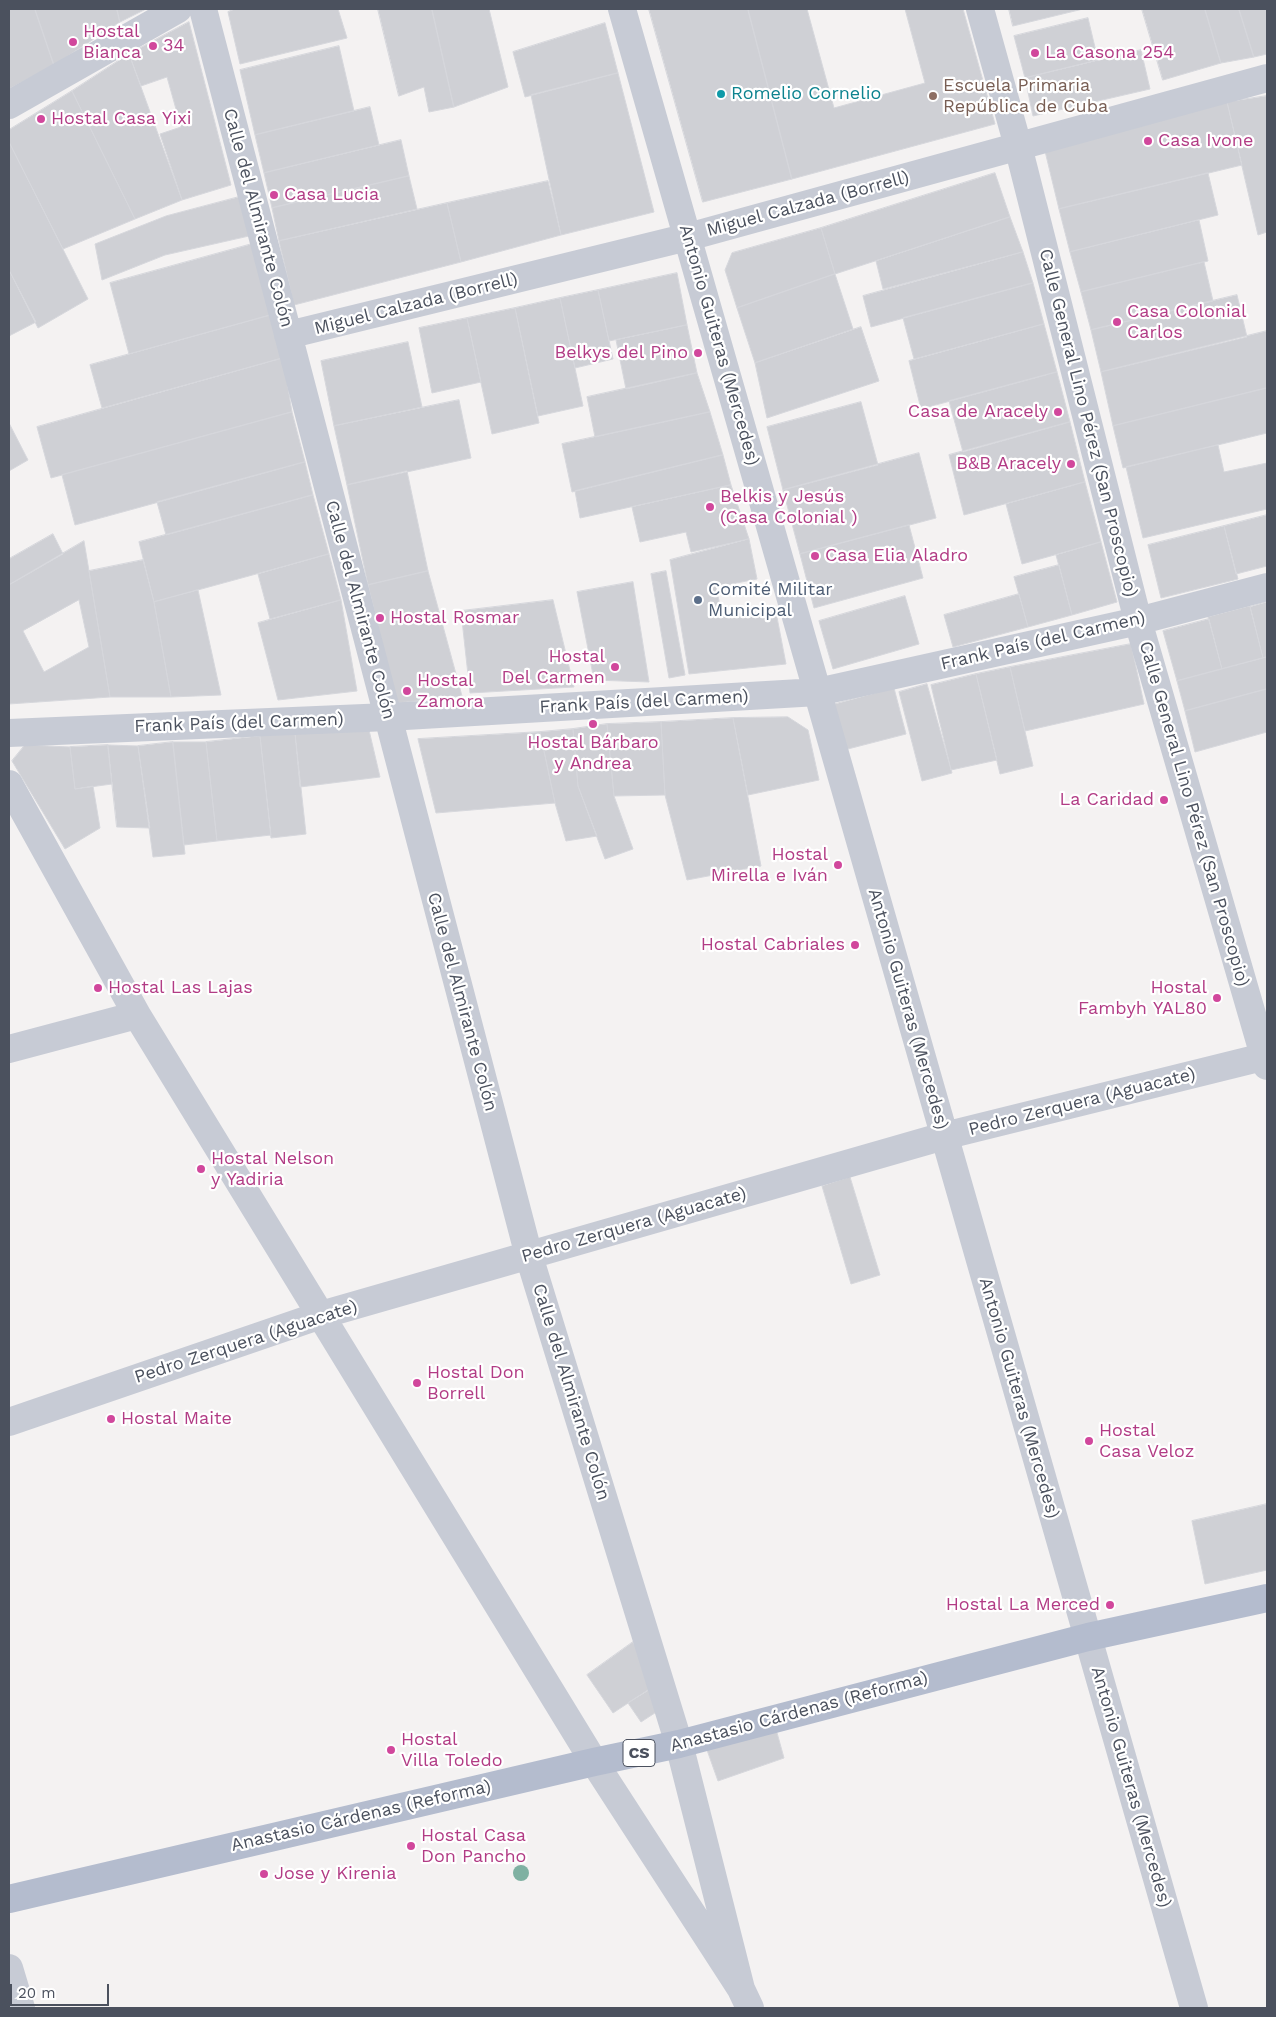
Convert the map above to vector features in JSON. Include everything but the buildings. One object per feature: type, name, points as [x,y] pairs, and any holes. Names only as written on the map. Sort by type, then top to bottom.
[{"type":"main road","name":"Anastasio Cárdenas (Reforma)","points":[[9,1899],[594,1762],[679,1744],[1088,1637],[1267,1598]]},
{"type":"street","points":[[9,105],[178,9]]},
{"type":"street","name":"Calle del Almirante Colón","points":[[203,9],[529,1256],[679,1744],[745,1999]]},
{"type":"street","name":"Antonio Guiteras (Mercedes)","points":[[622,9],[1194,2008]]},
{"type":"street","name":"Calle General Lino Pérez (San Proscopio)","points":[[980,9],[1018,146],[1138,621],[1266,1059]]},
{"type":"street","name":"Miguel Calzada (Borrell)","points":[[288,335],[688,237],[1267,78]]},
{"type":"street","name":"Frank País (del Carmen)","points":[[9,733],[388,716],[818,692],[1138,621],[1267,587]]},
{"type":"street","points":[[9,784],[137,1015],[594,1762],[745,1999]]},
{"type":"street","points":[[9,1049],[137,1015]]},
{"type":"street","name":"Pedro Zerquera (Aguacate)","points":[[9,1422],[321,1315],[944,1136],[1266,1059]]},
{"type":"street","points":[[9,1968],[21,2008]]},
{"type":"place","name":"Hostal Bianca","points":[[73,42]]},
{"type":"place","name":"34","points":[[153,46]]},
{"type":"place","name":"La Casona 254","points":[[1035,53]]},
{"type":"place","name":"Romelio Cornelio","points":[[721,94]]},
{"type":"place","name":"Escuela Primaria República de Cuba","points":[[933,96]]},
{"type":"place","name":"Hostal Casa Yixi","points":[[41,119]]},
{"type":"place","name":"Casa Ivone","points":[[1148,141]]},
{"type":"place","name":"Casa Lucia","points":[[274,195]]},
{"type":"place","name":"Casa Colonial Carlos","points":[[1117,322]]},
{"type":"place","name":"Belkys del Pino","points":[[698,353]]},
{"type":"place","name":"Casa de Aracely","points":[[1058,412]]},
{"type":"place","name":"B&B Aracely","points":[[1071,464]]},
{"type":"place","name":"Belkis y Jesús (Casa Colonial )","points":[[710,507]]},
{"type":"place","name":"Casa Elia Aladro","points":[[815,556]]},
{"type":"place","name":"Comité Militar Municipal","points":[[698,600]]},
{"type":"place","name":"Hostal Rosmar","points":[[380,618]]},
{"type":"place","name":"Hostal Del Carmen","points":[[615,667]]},
{"type":"place","name":"Hostal Zamora","points":[[407,691]]},
{"type":"place","name":"Hostal Bárbaro y Andrea","points":[[593,724]]},
{"type":"place","name":"La Caridad","points":[[1164,800]]},
{"type":"place","name":"Hostal Mirella e Iván","points":[[838,865]]},
{"type":"place","name":"Hostal Cabriales","points":[[855,945]]},
{"type":"place","name":"Hostal Las Lajas","points":[[98,988]]},
{"type":"place","name":"Hostal Fambyh YAL80","points":[[1217,998]]},
{"type":"place","name":"Hostal Nelson y Yadiria","points":[[201,1169]]},
{"type":"place","name":"Hostal Don Borrell","points":[[417,1383]]},
{"type":"place","name":"Hostal Maite","points":[[111,1419]]},
{"type":"place","name":"Hostal Casa Veloz","points":[[1089,1441]]},
{"type":"place","name":"Hostal La Merced","points":[[1110,1605]]},
{"type":"place","name":"Hostal Villa Toledo","points":[[391,1750]]},
{"type":"place","name":"Hostal Casa Don Pancho","points":[[411,1846]]},
{"type":"place","name":"Jose y Kirenia","points":[[264,1874]]}]
